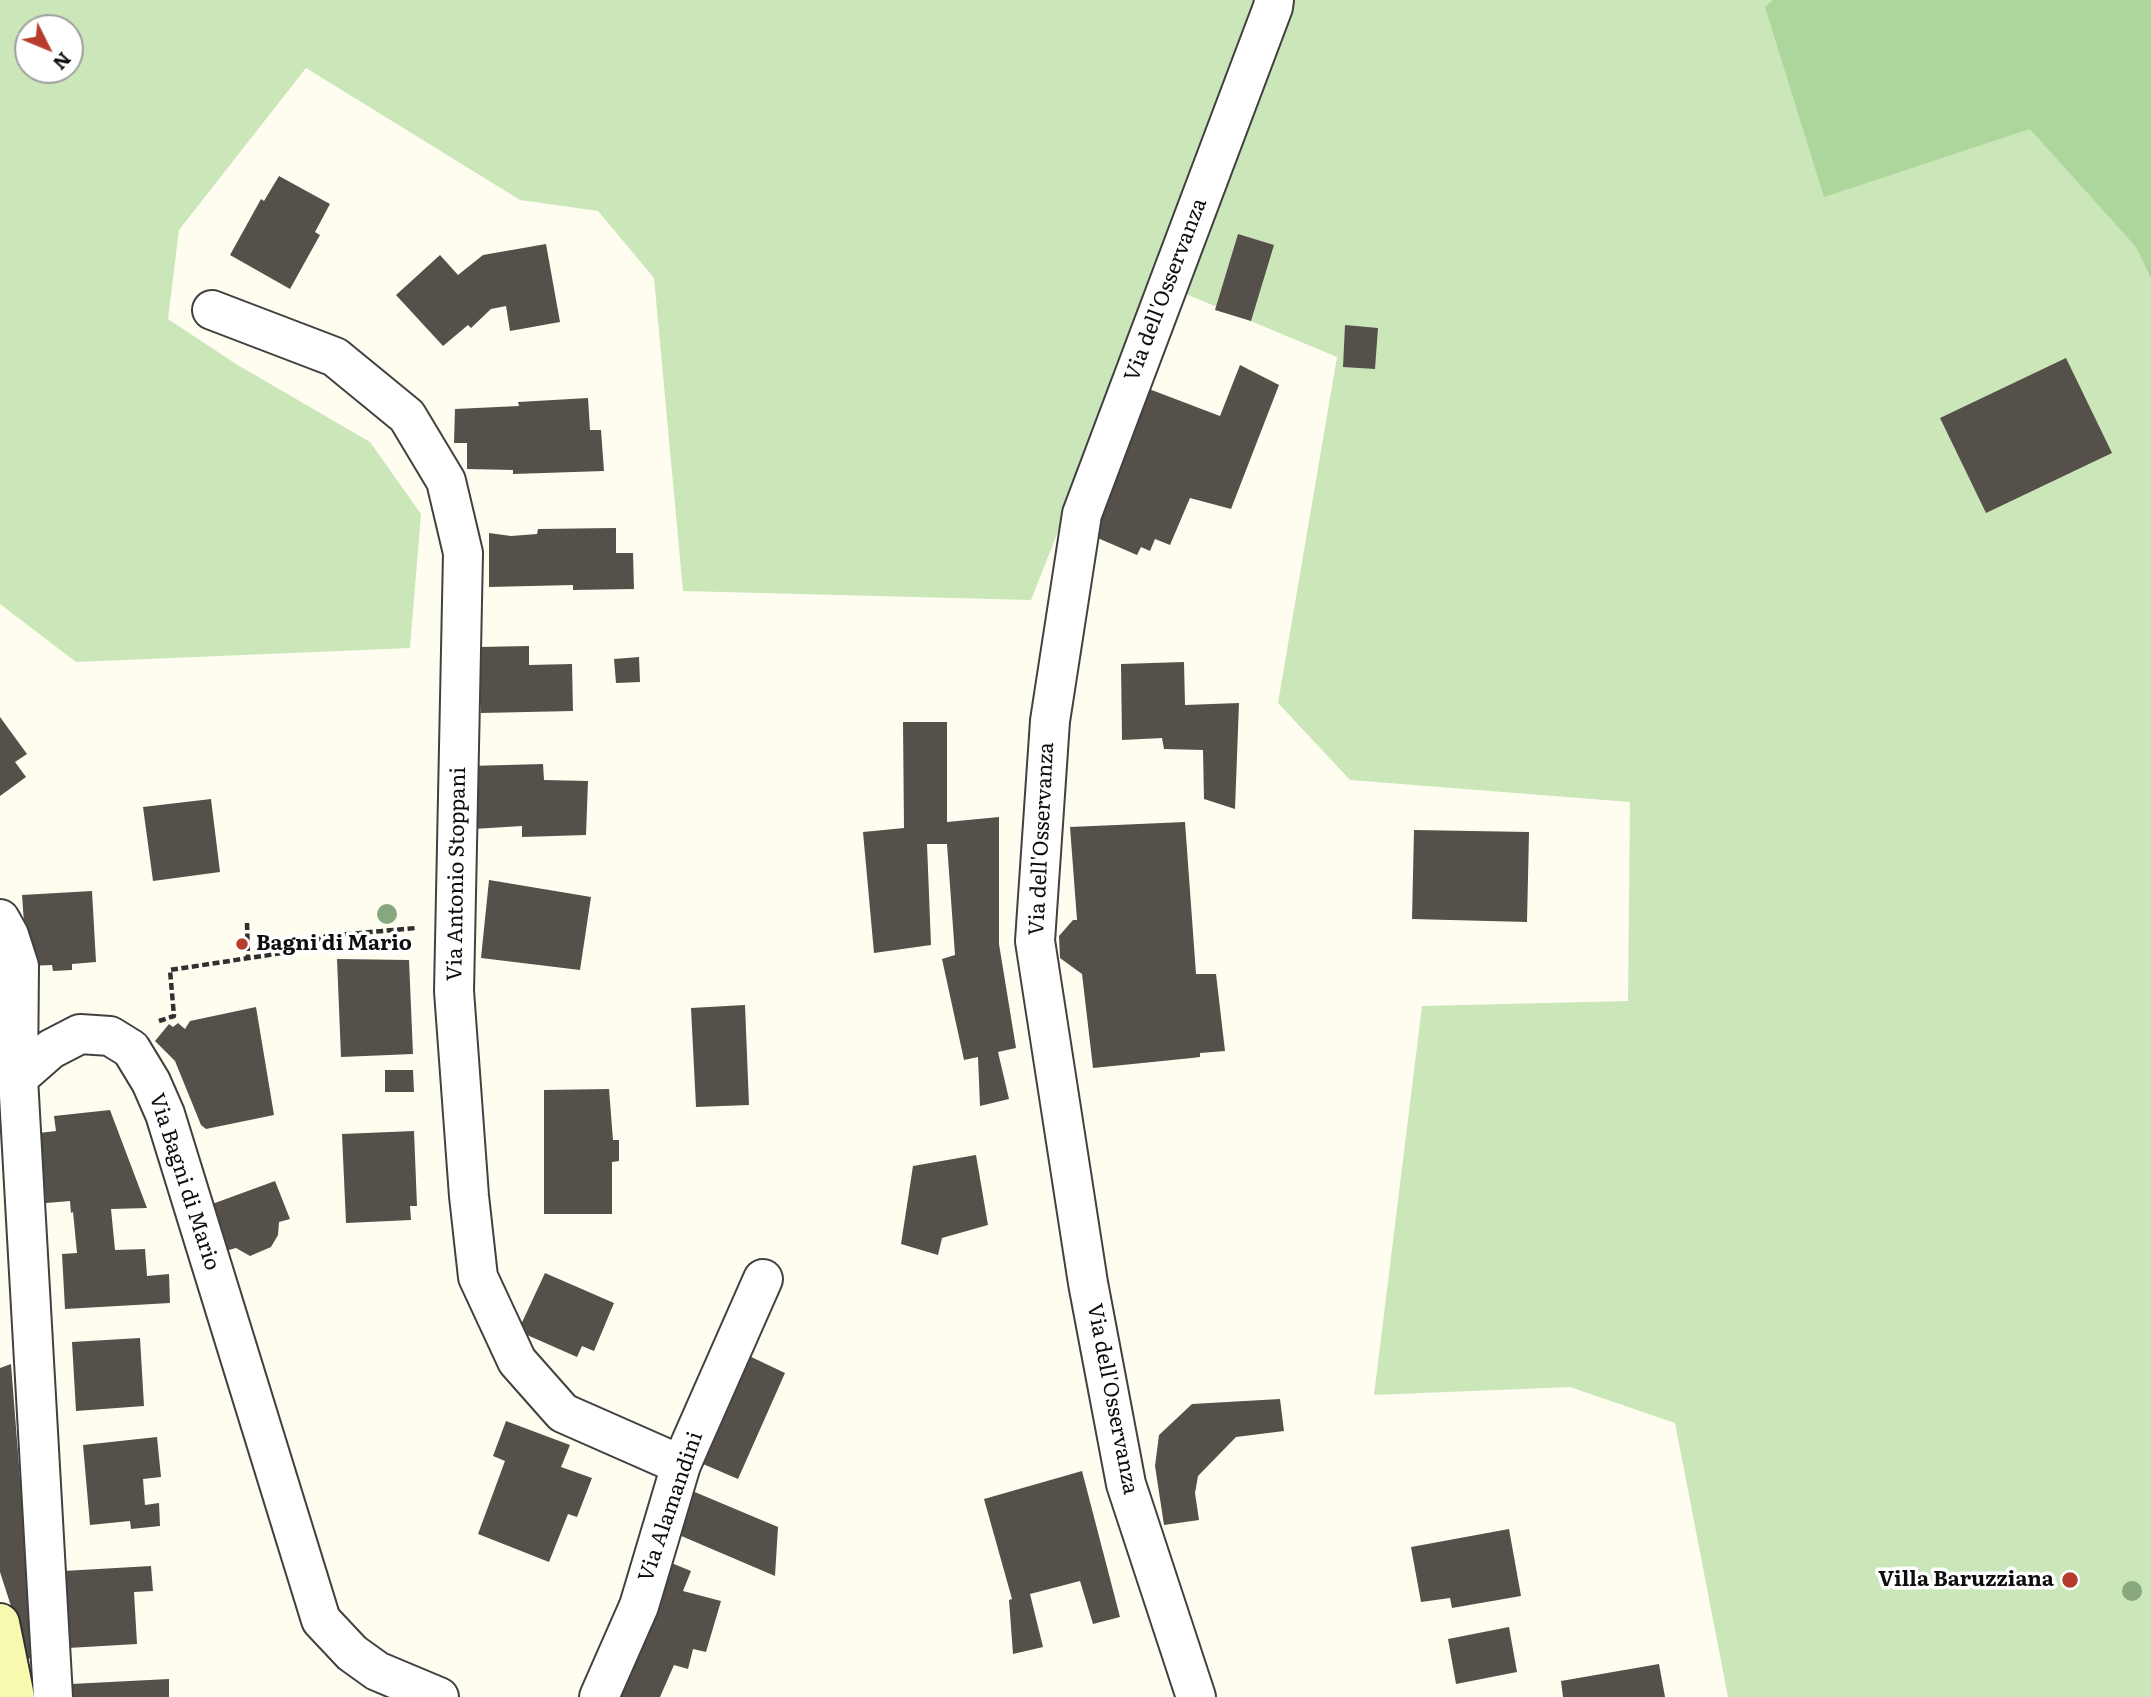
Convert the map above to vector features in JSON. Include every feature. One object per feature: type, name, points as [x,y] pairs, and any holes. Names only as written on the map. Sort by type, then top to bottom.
[{"type":"main road","points":[[0,1623],[15,1697]]},
{"type":"street","name":"Via dell'Osservanza","points":[[1196,1697],[1126,1484],[1088,1283],[1035,941],[1049,721],[1082,514],[1274,0]]},
{"type":"street","name":"Via Antonio Stoppani","points":[[212,310],[335,357],[407,416],[446,481],[463,553],[454,991],[469,1196],[478,1277],[517,1361],[563,1413],[681,1465]]},
{"type":"street","points":[[0,919],[9,935],[19,966],[18,1078],[53,1697]]},
{"type":"street","points":[[18,1078],[51,1049],[80,1034],[110,1036],[131,1049]]},
{"type":"street","name":"Via Bagni di Mario","points":[[131,1049],[151,1082],[164,1114],[321,1620],[352,1653],[377,1671],[439,1697]]},
{"type":"street","name":"Via Alamandini","points":[[599,1697],[639,1606],[681,1465],[763,1279]]},
{"type":"path","points":[[247,923],[248,958]]},
{"type":"path","points":[[131,1049],[145,1025],[174,1016],[170,970],[282,953],[306,946],[326,936],[423,928],[423,939],[456,940]]},
{"type":"green space","points":[[0,0],[2151,0],[2151,1697],[1728,1697],[1675,1423],[1570,1387],[1374,1395],[1422,1006],[1628,1001],[1630,802],[1350,780],[1278,703],[1337,357],[1181,292],[1155,286],[1031,600],[683,591],[654,278],[598,211],[520,200],[306,68],[179,230],[168,319],[236,364],[370,442],[421,514],[410,648],[76,662],[0,604]]},
{"type":"green space","points":[[1773,0],[2151,0],[2151,278],[2136,247],[2030,129],[1824,197],[1765,7]]},
{"type":"building","points":[[279,176],[330,204],[315,232],[320,235],[290,289],[230,255],[261,199],[264,201]]},
{"type":"building","points":[[1238,234],[1274,245],[1251,321],[1215,310]]},
{"type":"building","points":[[546,244],[560,322],[510,331],[506,306],[491,309],[471,328],[468,325],[443,346],[396,295],[440,255],[458,275],[483,255]]},
{"type":"building","points":[[1345,325],[1378,328],[1375,369],[1343,367]]},
{"type":"building","points":[[2066,358],[2112,453],[1986,513],[1940,418]]},
{"type":"building","points":[[1240,365],[1279,385],[1231,509],[1190,498],[1170,545],[1155,539],[1150,551],[1141,547],[1137,555],[1093,536],[1149,389],[1220,416]]},
{"type":"building","points":[[588,398],[590,430],[601,430],[604,471],[513,474],[513,470],[467,469],[467,443],[454,443],[455,409],[519,406],[518,402]]},
{"type":"building","points":[[616,528],[616,553],[633,553],[634,589],[573,590],[573,585],[489,587],[489,533],[511,536],[537,534],[538,529]]},
{"type":"building","points":[[529,646],[529,665],[572,664],[573,711],[481,713],[479,647]]},
{"type":"building","points":[[639,657],[640,682],[616,683],[614,659]]},
{"type":"building","points":[[1184,662],[1185,705],[1239,703],[1235,809],[1204,799],[1203,750],[1164,749],[1162,738],[1122,740],[1121,664]]},
{"type":"building","points":[[0,717],[27,754],[15,762],[26,777],[0,796]]},
{"type":"building","points":[[903,722],[947,722],[947,822],[999,817],[999,944],[1016,1048],[998,1052],[1009,1099],[980,1106],[978,1057],[964,1060],[942,959],[955,955],[947,844],[927,844],[931,945],[874,953],[863,832],[904,828]]},
{"type":"building","points":[[543,764],[544,780],[588,781],[586,835],[522,837],[522,826],[473,829],[469,766]]},
{"type":"building","points":[[211,799],[220,872],[153,881],[143,807]]},
{"type":"building","points":[[1185,822],[1196,974],[1216,974],[1225,1051],[1200,1053],[1200,1057],[1093,1068],[1082,974],[1060,958],[1059,936],[1073,920],[1077,920],[1070,827]]},
{"type":"building","points":[[1414,830],[1529,832],[1527,922],[1412,919]]},
{"type":"building","points":[[489,880],[591,897],[580,970],[481,958]]},
{"type":"building","points":[[92,891],[96,962],[72,964],[72,970],[53,971],[52,965],[27,966],[22,895]]},
{"type":"building","points":[[337,959],[409,960],[413,1054],[341,1057]]},
{"type":"building","points":[[745,1005],[749,1105],[696,1107],[691,1008]]},
{"type":"building","points":[[256,1007],[274,1115],[206,1129],[201,1125],[175,1061],[155,1041],[169,1024],[173,1027],[178,1023],[185,1029],[190,1021]]},
{"type":"building","points":[[385,1070],[413,1070],[414,1092],[385,1092]]},
{"type":"building","points":[[609,1089],[613,1140],[619,1140],[619,1161],[612,1162],[612,1214],[544,1214],[544,1090]]},
{"type":"building","points":[[110,1110],[147,1208],[111,1209],[115,1250],[145,1249],[147,1276],[169,1274],[170,1303],[65,1309],[62,1254],[77,1253],[73,1212],[71,1213],[70,1201],[46,1203],[39,1133],[56,1131],[54,1116]]},
{"type":"building","points":[[414,1131],[417,1206],[410,1206],[411,1220],[346,1223],[342,1134]]},
{"type":"building","points":[[976,1155],[988,1225],[942,1238],[938,1255],[901,1244],[913,1166]]},
{"type":"building","points":[[275,1181],[290,1219],[279,1222],[278,1235],[271,1247],[250,1256],[236,1248],[222,1252],[204,1207]]},
{"type":"building","points":[[545,1273],[614,1303],[594,1351],[582,1346],[577,1357],[518,1331]]},
{"type":"building","points":[[140,1338],[144,1406],[76,1411],[72,1342]]},
{"type":"building","points":[[745,1354],[785,1373],[738,1479],[689,1458]]},
{"type":"building","points":[[11,1364],[34,1657],[28,1659],[0,1572],[0,1368]]},
{"type":"building","points":[[1280,1399],[1284,1431],[1236,1437],[1198,1476],[1195,1493],[1199,1520],[1164,1525],[1155,1466],[1159,1435],[1192,1404]]},
{"type":"building","points":[[506,1421],[570,1445],[561,1467],[592,1478],[577,1517],[568,1514],[549,1562],[478,1534],[505,1461],[493,1456]]},
{"type":"building","points":[[157,1437],[161,1477],[143,1479],[145,1505],[159,1503],[160,1526],[131,1529],[130,1521],[90,1525],[83,1445]]},
{"type":"building","points":[[1082,1471],[1120,1617],[1093,1624],[1080,1581],[1030,1594],[1043,1647],[1013,1654],[1009,1600],[1012,1599],[984,1499]]},
{"type":"building","points":[[690,1490],[778,1527],[775,1576],[672,1532]]},
{"type":"building","points":[[1509,1529],[1521,1596],[1452,1608],[1450,1598],[1421,1602],[1411,1547]]},
{"type":"building","points":[[669,1562],[691,1571],[683,1591],[721,1601],[706,1652],[693,1649],[688,1669],[674,1665],[660,1697],[616,1697]]},
{"type":"building","points":[[151,1566],[153,1591],[134,1592],[137,1644],[68,1648],[63,1571]]},
{"type":"building","points":[[1509,1627],[1517,1672],[1456,1684],[1448,1639]]},
{"type":"building","points":[[1659,1664],[1665,1697],[1563,1697],[1561,1681]]},
{"type":"building","points":[[169,1679],[169,1697],[72,1697],[71,1684]]},
{"type":"place","name":"Bagni di Mario","points":[[242,944]]},
{"type":"place","name":"Villa Baruzziana","points":[[2070,1580]]}]
